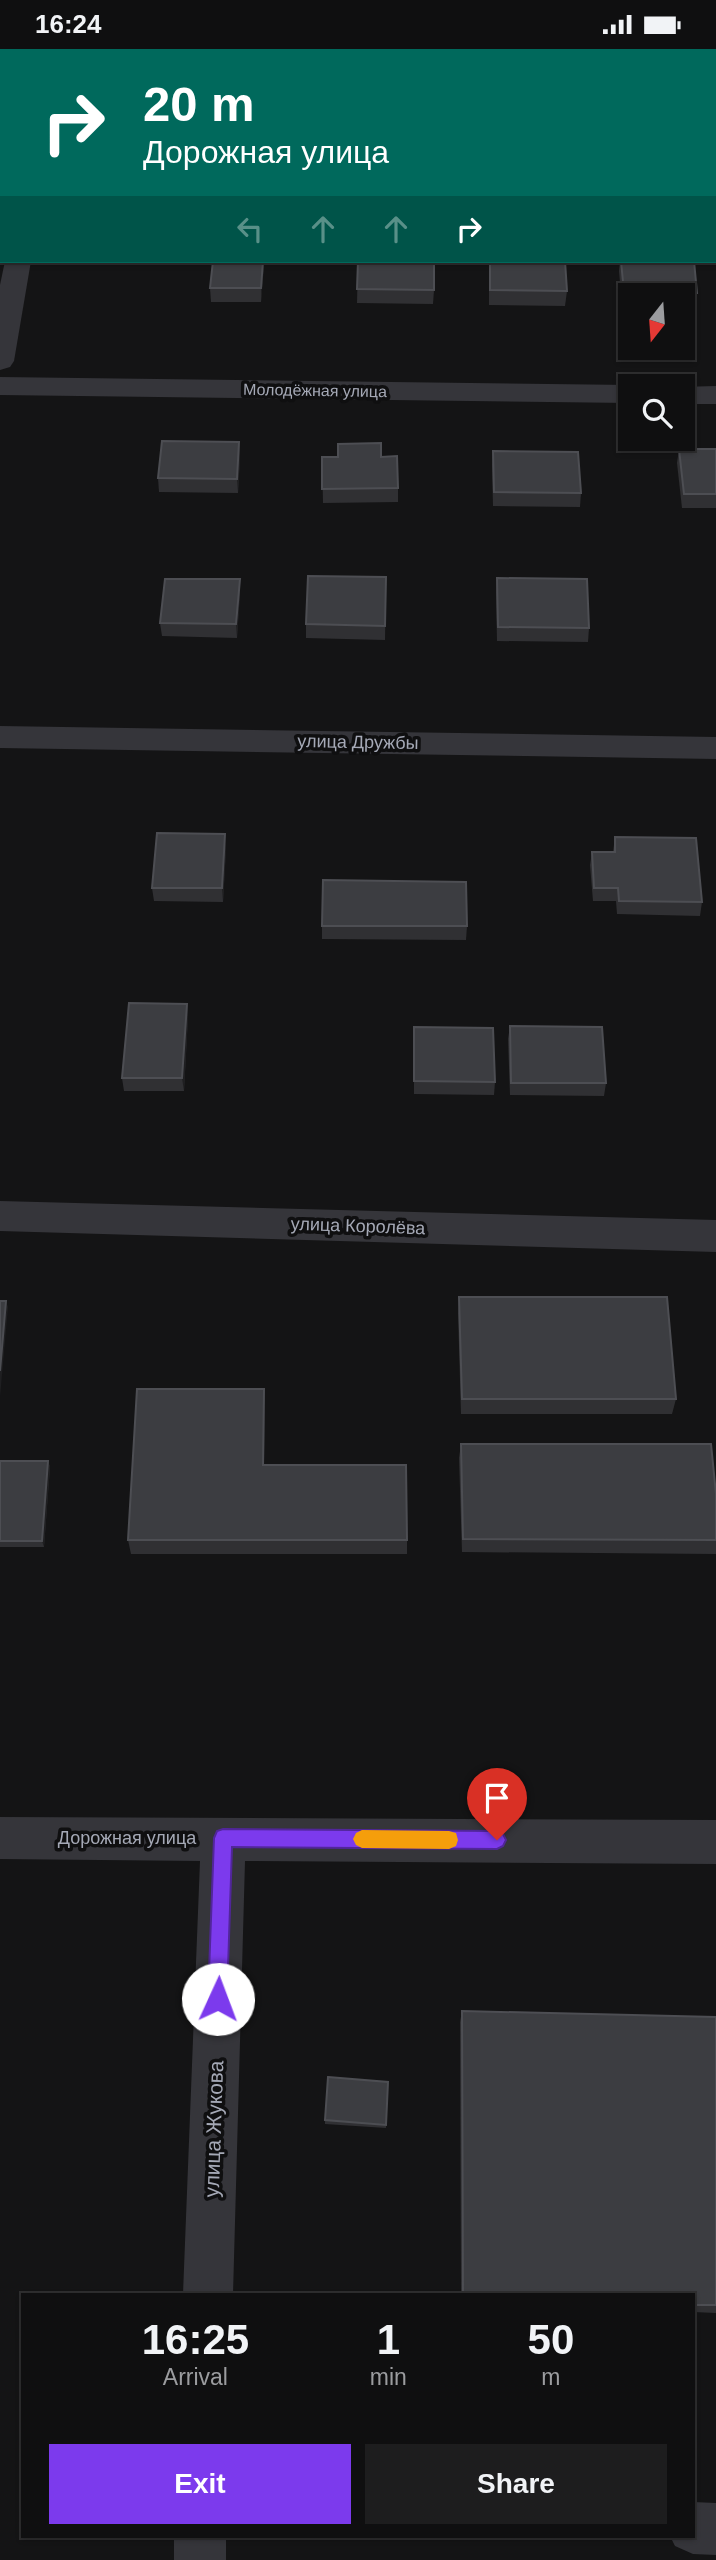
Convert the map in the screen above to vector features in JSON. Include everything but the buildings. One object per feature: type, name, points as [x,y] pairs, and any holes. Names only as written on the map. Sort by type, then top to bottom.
[{"type":"street","points":[[0,361],[18,263]]},
{"type":"street","name":"Молодёжная улица","points":[[0,386],[618,394]]},
{"type":"street","points":[[695,395],[716,395]]},
{"type":"street","name":"улица Дружбы","points":[[0,737],[716,748]]},
{"type":"street","name":"улица Королёва","points":[[0,1216],[716,1236]]},
{"type":"street","name":"Дорожная улица","points":[[0,1837],[716,1842]]},
{"type":"street","name":"улица Жукова","points":[[208,2293],[223,1838]]},
{"type":"street","points":[[695,2528],[716,2529]]},
{"type":"street","points":[[200,2538],[200,2560]]},
{"type":"slow traffic","points":[[362,1839],[449,1840]]},
{"type":"route","points":[[218,1999],[223,1838],[497,1840]]}]
